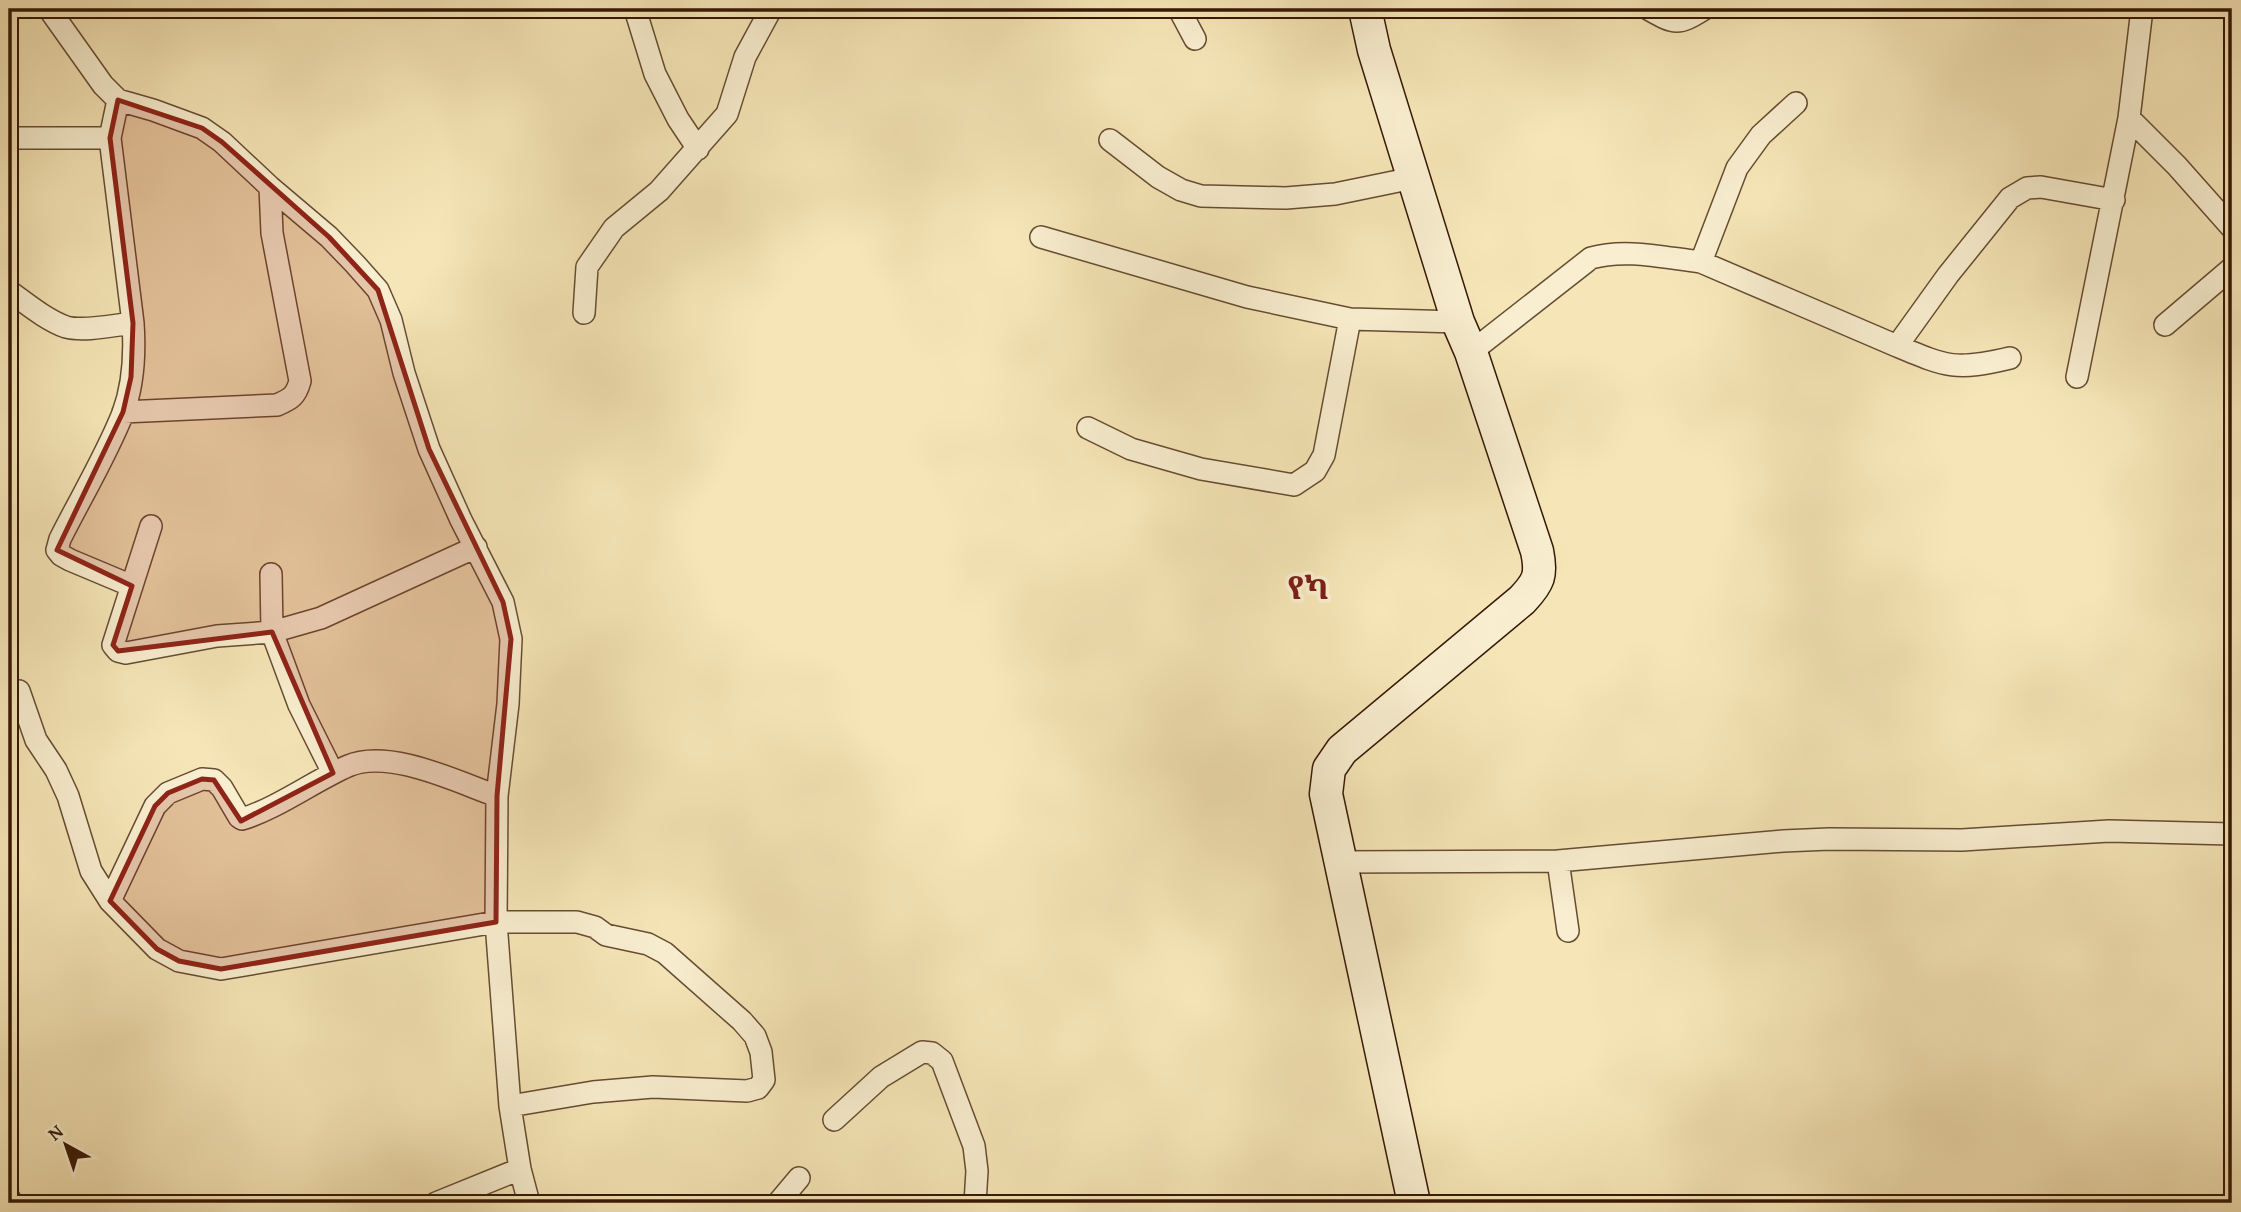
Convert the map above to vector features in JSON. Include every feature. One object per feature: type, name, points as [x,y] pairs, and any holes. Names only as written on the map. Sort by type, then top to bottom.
[{"type":"street","points":[[49,9],[103,85],[118,100],[202,128],[222,142],[329,237],[378,289],[391,320],[404,373],[429,449],[461,520],[503,602],[511,639],[508,704],[497,796],[496,922],[510,1106],[520,1170],[529,1203]]},
{"type":"street","points":[[635,9],[655,74],[678,119],[698,149]]},
{"type":"street","points":[[584,313],[587,267],[614,228],[659,191],[727,114],[745,57],[771,9]]},
{"type":"street","points":[[1178,9],[1195,40]]},
{"type":"street","points":[[1366,9],[1374,50],[1458,322],[1471,352],[1541,568],[1535,586],[1522,600],[1342,750],[1329,769],[1326,794],[1339,862],[1413,1203]]},
{"type":"street","points":[[1648,9],[1665,19],[1680,22],[1704,9]]},
{"type":"street","points":[[2077,377],[2129,118],[2142,9]]},
{"type":"street","points":[[118,100],[110,138],[134,346],[123,412],[57,550],[61,555],[132,586]]},
{"type":"street","points":[[1701,262],[1737,168],[1761,135],[1796,103]]},
{"type":"street","points":[[2129,118],[2178,166],[2232,228]]},
{"type":"street","points":[[9,138],[110,138]]},
{"type":"street","points":[[1110,140],[1158,177],[1181,190],[1201,196],[1286,198],[1335,194],[1413,178]]},
{"type":"street","points":[[123,412],[277,405],[297,394],[300,382],[272,233],[270,187]]},
{"type":"street","points":[[1896,346],[1948,275],[2010,198],[2027,188],[2041,187],[2114,200]]},
{"type":"street","points":[[1041,237],[1247,297],[1350,319],[1458,322]]},
{"type":"street","points":[[1471,352],[1591,258],[1606,254],[1624,254],[1701,262],[1896,346],[1952,367],[1978,366],[2010,358]]},
{"type":"street","points":[[2165,325],[2232,268]]},
{"type":"street","points":[[9,292],[67,327],[133,323]]},
{"type":"street","points":[[1088,428],[1130,449],[1201,469],[1294,485],[1315,471],[1324,455],[1350,319]]},
{"type":"street","points":[[151,526],[113,645],[118,651],[126,653],[217,636],[272,632],[321,618],[476,547]]},
{"type":"street","points":[[271,574],[272,632],[299,705],[333,773]]},
{"type":"street","points":[[19,691],[36,740],[56,770],[68,796],[91,871],[110,901],[157,949],[178,961],[221,969],[496,922],[577,922],[594,927],[606,935],[648,944],[665,953],[742,1021],[755,1036],[761,1052],[764,1080],[758,1088],[747,1091],[653,1087],[593,1092],[510,1106]]},
{"type":"street","points":[[110,901],[155,806],[168,793],[202,779],[214,780],[222,788],[242,819],[351,765],[376,761],[409,765],[497,796]]},
{"type":"street","points":[[1339,862],[1558,861],[1807,840],[1962,840],[2109,831],[2232,834]]},
{"type":"street","points":[[1558,861],[1568,932]]},
{"type":"street","points":[[834,1120],[881,1077],[922,1052],[933,1053],[942,1062],[974,1146],[977,1171],[975,1203]]},
{"type":"street","points":[[436,1203],[520,1170]]},
{"type":"street","points":[[778,1203],[799,1178]]},
{"type":"street","points":[[9,1198],[12,1203]]},
{"type":"highlighted area","points":[[118,100],[202,128],[222,142],[329,237],[378,290],[429,449],[503,602],[511,639],[497,796],[496,922],[221,969],[179,961],[157,949],[110,901],[155,806],[168,793],[202,779],[214,780],[241,821],[333,773],[272,632],[118,651],[113,645],[132,586],[57,550],[123,412],[131,377],[133,323],[110,138]]},
{"type":"district","name":"የካ","points":[[1308,588]]}]
